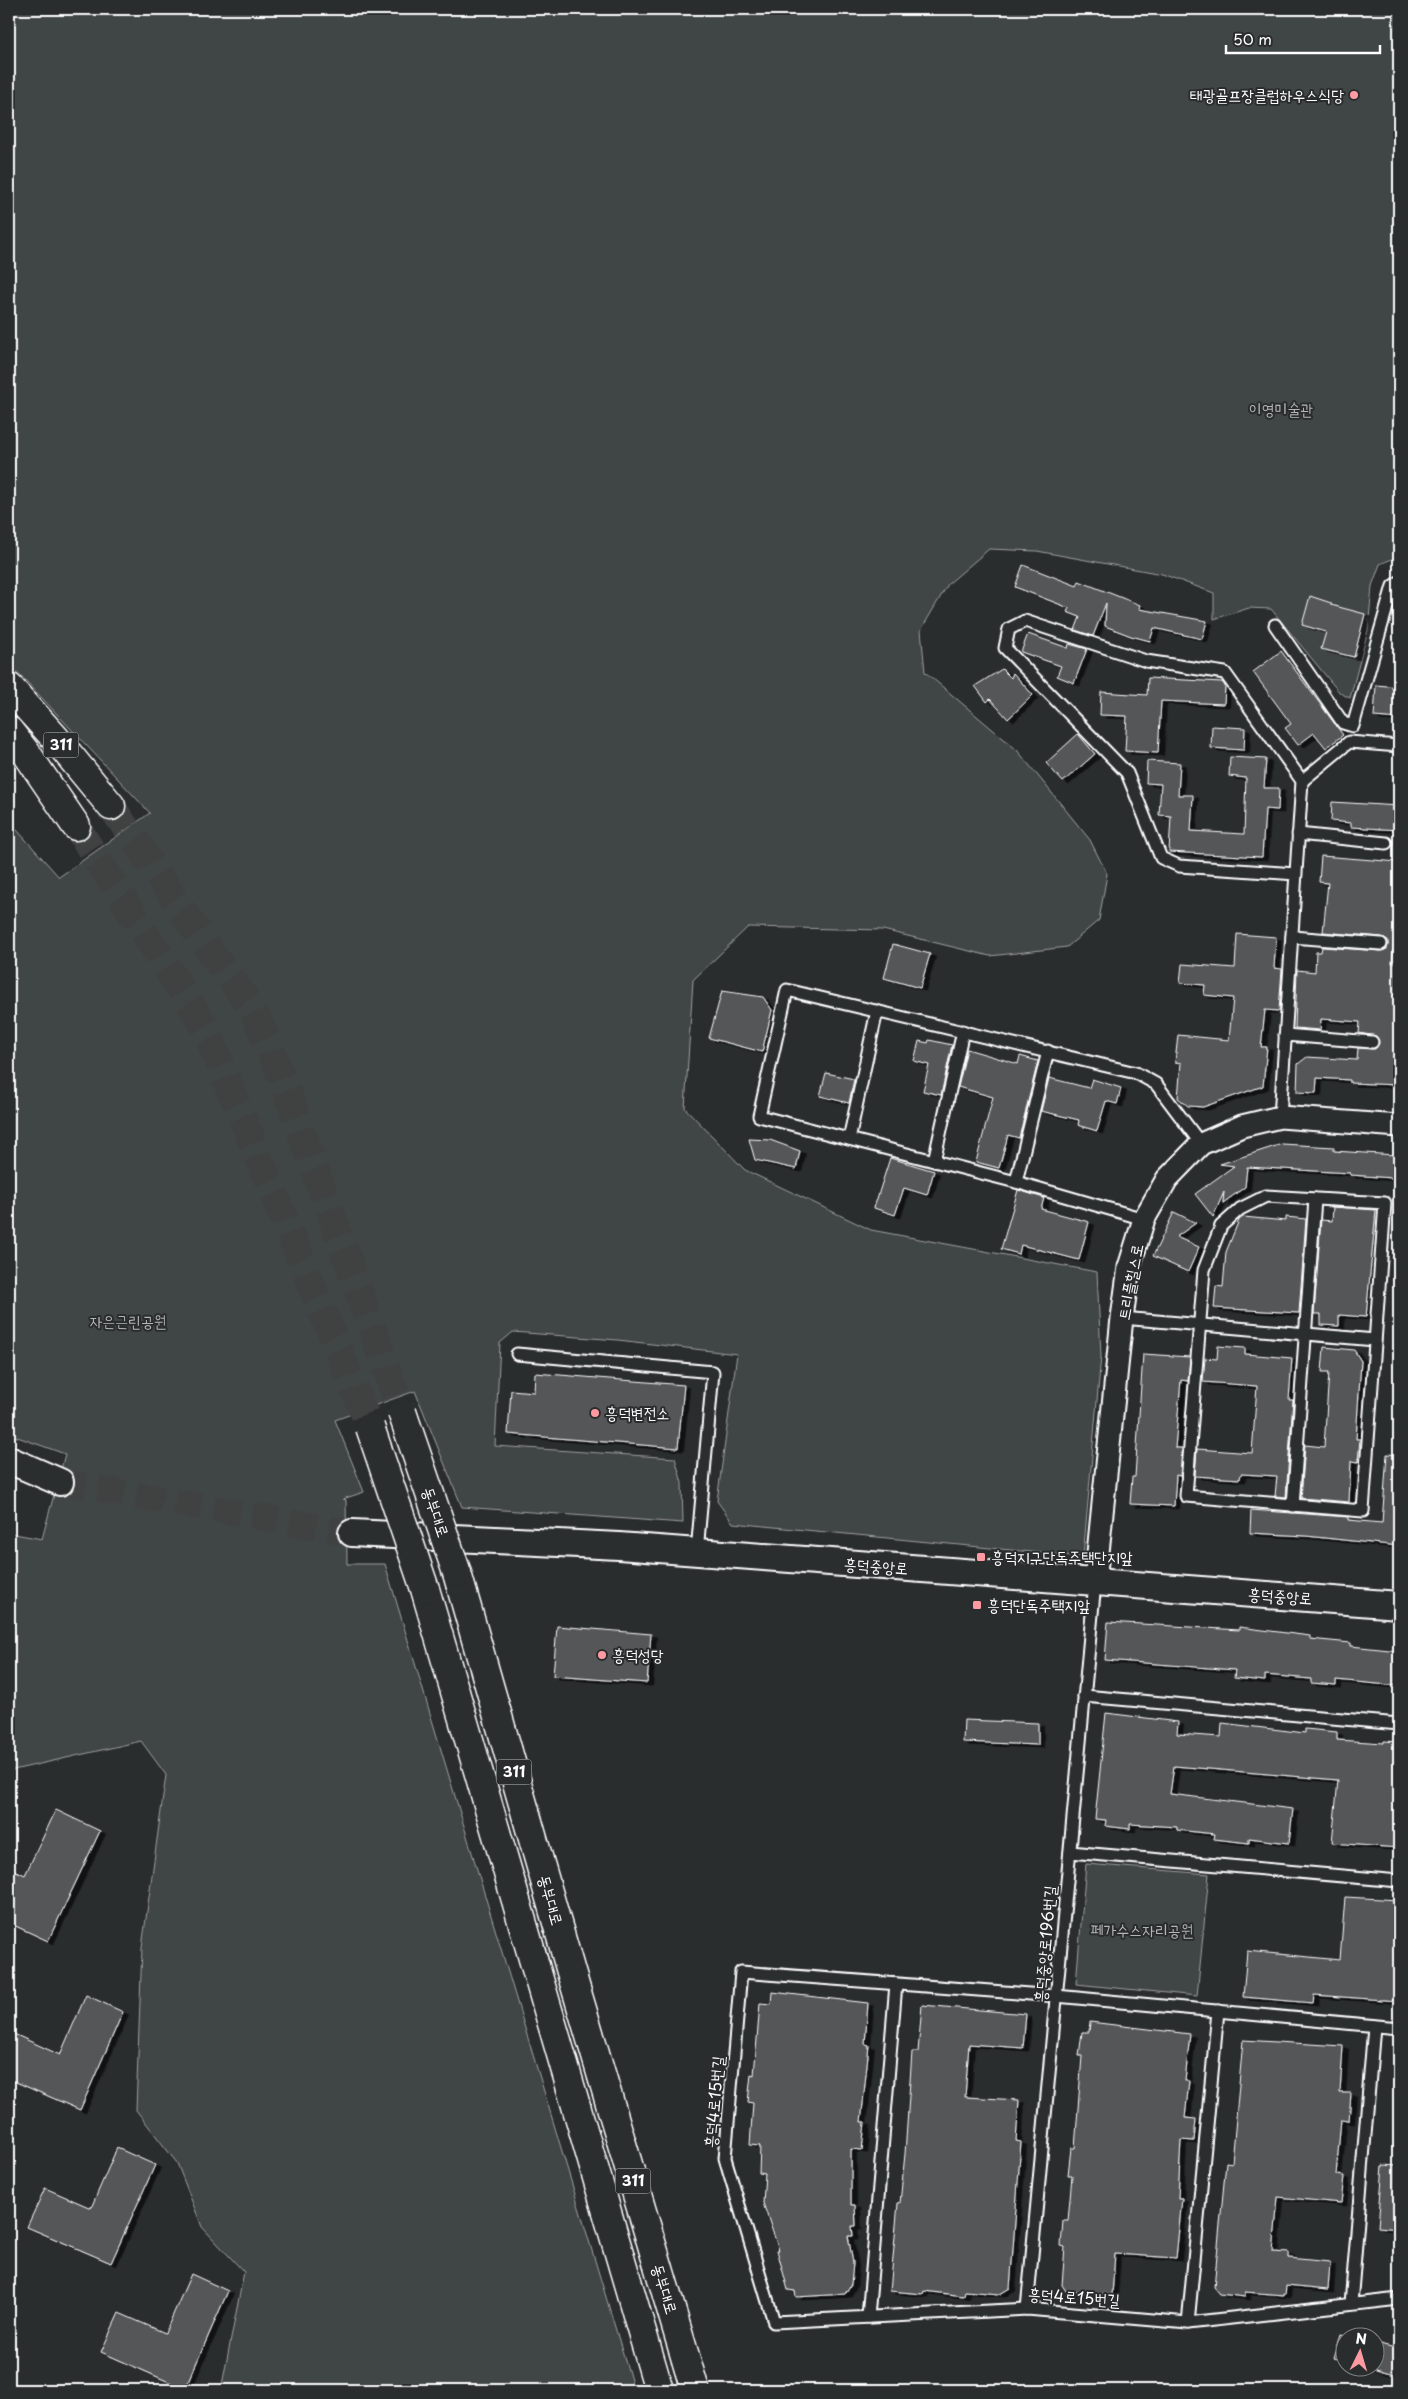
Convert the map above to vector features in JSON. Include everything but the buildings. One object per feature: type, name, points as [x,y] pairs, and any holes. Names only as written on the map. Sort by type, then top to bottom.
[{"type":"highway","name":"311","points":[[9,687],[56,739],[111,806]]},
{"type":"highway","name":"311","points":[[9,731],[76,826]]},
{"type":"highway","name":"동부대로","points":[[402,1412],[457,1573],[571,1972],[695,2390]]},
{"type":"highway","name":"311","points":[[370,1427],[425,1589],[538,1983],[659,2390]]},
{"type":"street","name":"트리플힐스로","points":[[1095,1582],[1129,1267],[1144,1220],[1167,1179],[1201,1144],[1242,1126],[1280,1116],[1399,1126]]},
{"type":"street","points":[[9,1460],[60,1482]]},
{"type":"street","name":"흥덕중앙로","points":[[352,1533],[697,1552],[1399,1604]]},
{"type":"lane","points":[[1275,625],[1343,723],[1353,726],[1393,586],[1399,582]]},
{"type":"lane","points":[[1280,1116],[1286,1035],[1302,781],[1225,673],[1146,661],[1025,621],[1009,629],[1005,648],[1127,773],[1161,858],[1179,866],[1296,874]]},
{"type":"lane","points":[[1302,781],[1349,742],[1399,746]]},
{"type":"lane","points":[[1298,834],[1386,843]]},
{"type":"lane","points":[[1292,937],[1381,944]]},
{"type":"lane","points":[[1144,1220],[1016,1182],[759,1116],[787,990],[1136,1073],[1156,1084],[1201,1144]]},
{"type":"lane","points":[[849,1139],[877,1011]]},
{"type":"lane","points":[[934,1161],[963,1031]]},
{"type":"lane","points":[[1286,1035],[1372,1042]]},
{"type":"lane","points":[[1016,1182],[1048,1051]]},
{"type":"lane","points":[[1266,1196],[1385,1203],[1363,1511],[1186,1496],[1199,1325],[1204,1270],[1221,1226],[1240,1209],[1266,1196]]},
{"type":"lane","points":[[1294,1506],[1315,1199]]},
{"type":"lane","points":[[1122,1318],[1375,1340]]},
{"type":"lane","points":[[517,1354],[712,1372],[697,1552]]},
{"type":"lane","name":"흥덕중앙로196번길","points":[[1027,2309],[1095,1582]]},
{"type":"lane","points":[[1084,1696],[1399,1724]]},
{"type":"lane","points":[[1070,1852],[1399,1881]]},
{"type":"lane","name":"흥덕4로15번길","points":[[1399,2028],[1056,1996],[741,1972],[725,2158],[774,2322],[1027,2309],[1188,2323],[1399,2299]]},
{"type":"lane","points":[[868,2317],[896,1984]]},
{"type":"lane","points":[[1188,2323],[1218,2011]]},
{"type":"lane","points":[[1350,2304],[1374,2026]]},
{"type":"green space","points":[[9,9],[1399,9],[1399,556],[1380,564],[1372,586],[1368,630],[1350,698],[1340,693],[1271,609],[1249,608],[1214,619],[1214,593],[1162,574],[1037,551],[989,549],[948,584],[921,630],[925,672],[1017,750],[1090,840],[1107,874],[1099,920],[1067,947],[990,956],[883,930],[748,927],[693,980],[685,1108],[745,1170],[871,1230],[1097,1272],[1101,1356],[1083,1557],[733,1523],[717,1501],[737,1354],[618,1340],[513,1332],[500,1343],[495,1446],[675,1458],[682,1483],[683,1523],[462,1507],[415,1391],[335,1420],[364,1492],[343,1499],[346,1500],[347,1564],[385,1564],[634,2390],[221,2390],[244,2272],[202,2227],[177,2163],[136,2110],[142,1947],[166,1775],[141,1741],[9,1771],[9,1533],[42,1539],[65,1454],[9,1434],[9,821],[59,877],[150,813],[9,663]]},
{"type":"green space","name":"페가수스자리공원","points":[[1086,1864],[1209,1874],[1197,1996],[1076,1984]]},
{"type":"tunnel","points":[[111,806],[214,957],[253,1009],[282,1078],[402,1412]]},
{"type":"tunnel","points":[[76,826],[205,1027],[370,1427]]},
{"type":"tunnel","points":[[60,1482],[352,1533]]},
{"type":"place","name":"태광골프장클럽하우스식당","points":[[1354,95]]},
{"type":"place","name":"흥덕변전소","points":[[595,1413]]},
{"type":"place","name":"흥덕지구단독주택단지앞","points":[[981,1557]]},
{"type":"place","name":"흥덕단독주택지앞","points":[[977,1605]]},
{"type":"place","name":"흥덕성당","points":[[602,1655]]},
{"type":"park label","name":"이영미술관","points":[[1281,409]]},
{"type":"park label","name":"자은근린공원","points":[[128,1321]]}]
